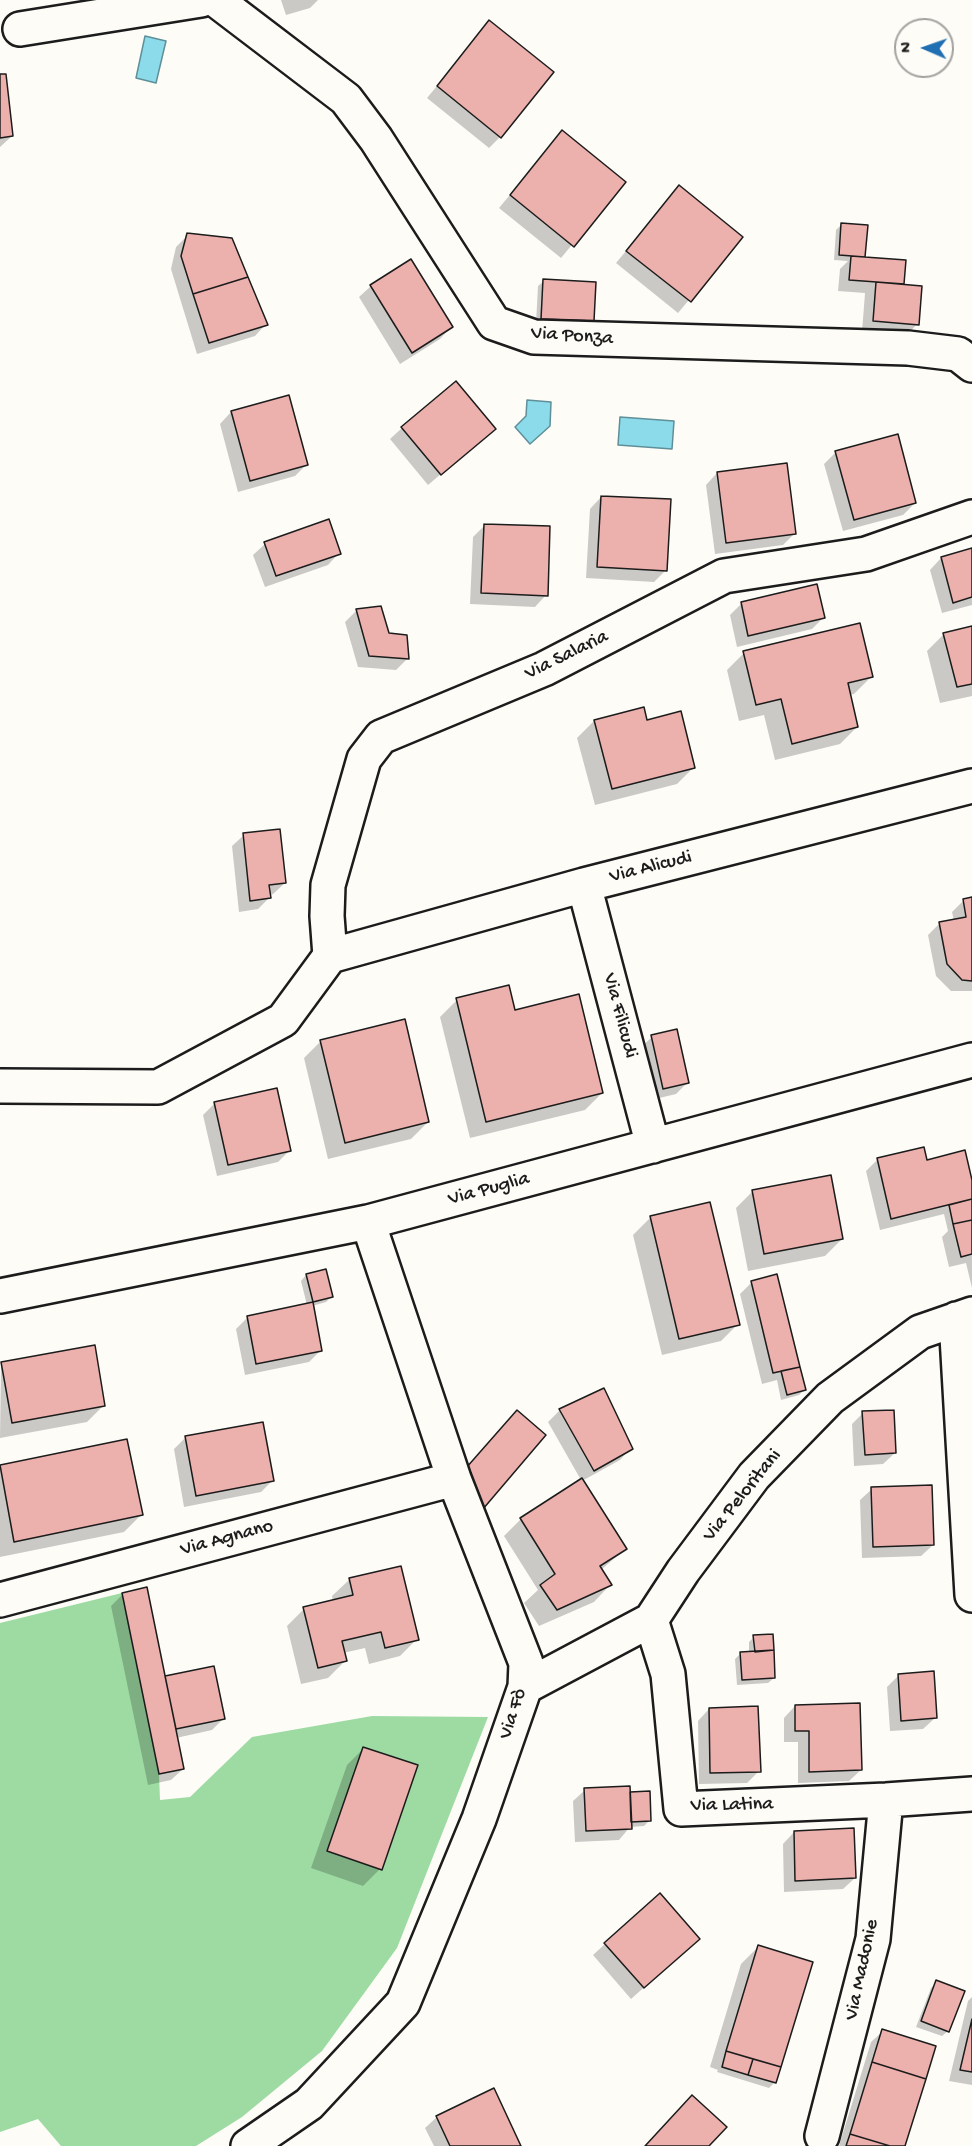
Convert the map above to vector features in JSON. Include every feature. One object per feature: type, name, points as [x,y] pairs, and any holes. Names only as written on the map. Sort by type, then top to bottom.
[{"type":"street","points":[[20,29],[201,0]]},
{"type":"street","name":"Via Ponza","points":[[216,0],[346,99],[376,139],[494,323],[534,338],[908,348],[958,354],[972,365]]},
{"type":"street","name":"Via Salaria","points":[[330,956],[327,916],[328,885],[363,759],[381,737],[544,669],[724,576],[866,554],[972,517]]},
{"type":"street","name":"Via Alicudi","points":[[330,956],[584,885],[972,786]]},
{"type":"street","name":"Via Filicudi","points":[[584,885],[653,1146]]},
{"type":"street","points":[[0,1086],[158,1087],[283,1020],[330,956]]},
{"type":"street","name":"Via Puglia","points":[[0,1296],[368,1222],[972,1060]]},
{"type":"street","name":"Via Fò","points":[[248,2146],[309,2104],[403,2002],[479,1819],[525,1687],[526,1663],[454,1479],[368,1222]]},
{"type":"street","points":[[964,1316],[972,1595]]},
{"type":"street","name":"Via Peloritani","points":[[525,1687],[651,1620],[683,1571],[754,1476],[831,1398],[920,1332],[964,1316]]},
{"type":"street","name":"Via Agnano","points":[[0,1600],[454,1479]]},
{"type":"street","name":"Via Latina","points":[[651,1620],[668,1674],[681,1809],[972,1794]]},
{"type":"street","name":"Via Madonie","points":[[822,2136],[873,1939],[886,1800]]},
{"type":"green space","points":[[122,1593],[159,1774],[160,1800],[190,1797],[252,1737],[372,1716],[488,1717],[397,1948],[322,2051],[242,2117],[196,2146],[61,2146],[38,2119],[0,2132],[0,1623]]},
{"type":"water","points":[[145,36],[166,41],[156,83],[136,78]]},
{"type":"water","points":[[527,400],[551,402],[550,426],[530,444],[515,427],[526,416]]},
{"type":"water","points":[[620,417],[674,421],[672,449],[618,445]]},
{"type":"building","points":[[489,20],[554,72],[501,138],[437,86]]},
{"type":"building","points":[[0,74],[6,74],[13,136],[0,138]]},
{"type":"building","points":[[562,130],[626,182],[574,247],[510,195]]},
{"type":"building","points":[[679,185],[743,237],[691,302],[626,251]]},
{"type":"building","points":[[841,223],[868,225],[865,257],[839,255]]},
{"type":"building","points":[[187,233],[232,238],[248,277],[193,294],[181,256]]},
{"type":"building","points":[[851,256],[906,260],[904,284],[849,280]]},
{"type":"building","points":[[411,259],[453,327],[412,353],[370,285]]},
{"type":"building","points":[[248,277],[268,325],[209,343],[193,294]]},
{"type":"building","points":[[543,279],[596,282],[594,321],[541,319]]},
{"type":"building","points":[[876,282],[922,286],[919,325],[873,321]]},
{"type":"building","points":[[456,381],[496,429],[441,475],[401,427]]},
{"type":"building","points":[[289,395],[308,465],[250,481],[231,411]]},
{"type":"building","points":[[898,434],[916,503],[854,520],[835,451]]},
{"type":"building","points":[[787,463],[796,534],[726,543],[717,472]]},
{"type":"building","points":[[601,496],[671,499],[667,571],[597,567]]},
{"type":"building","points":[[329,519],[341,554],[276,576],[264,542]]},
{"type":"building","points":[[484,524],[550,526],[548,596],[481,593]]},
{"type":"building","points":[[972,548],[972,597],[953,603],[941,557]]},
{"type":"building","points":[[817,584],[825,618],[748,636],[741,602]]},
{"type":"building","points":[[381,606],[389,633],[407,635],[409,659],[369,656],[356,609]]},
{"type":"building","points":[[860,623],[873,677],[848,683],[858,727],[792,744],[781,699],[756,705],[743,651]]},
{"type":"building","points":[[972,626],[972,684],[957,687],[943,633]]},
{"type":"building","points":[[644,707],[647,720],[681,711],[695,768],[612,789],[594,720]]},
{"type":"building","points":[[280,829],[286,883],[269,885],[271,898],[250,901],[243,833]]},
{"type":"building","points":[[972,897],[972,981],[962,980],[947,964],[939,922],[966,917],[963,899]]},
{"type":"building","points":[[509,985],[515,1010],[579,994],[603,1093],[486,1122],[456,998]]},
{"type":"building","points":[[405,1019],[429,1122],[345,1143],[320,1040]]},
{"type":"building","points":[[677,1029],[689,1083],[663,1089],[651,1035]]},
{"type":"building","points":[[277,1088],[291,1151],[228,1165],[214,1102]]},
{"type":"building","points":[[924,1147],[927,1160],[965,1150],[972,1180],[972,1199],[891,1219],[877,1158]]},
{"type":"building","points":[[831,1175],[843,1239],[764,1254],[752,1190]]},
{"type":"building","points":[[972,1199],[972,1220],[953,1224],[949,1205]]},
{"type":"building","points":[[710,1202],[740,1325],[679,1339],[650,1216]]},
{"type":"building","points":[[972,1220],[972,1254],[961,1257],[953,1224]]},
{"type":"building","points":[[326,1269],[333,1297],[313,1302],[306,1274]]},
{"type":"building","points":[[777,1274],[800,1367],[773,1373],[751,1281]]},
{"type":"building","points":[[313,1302],[322,1351],[256,1364],[247,1316]]},
{"type":"building","points":[[95,1345],[105,1406],[12,1423],[1,1362]]},
{"type":"building","points":[[800,1367],[806,1390],[787,1395],[781,1371]]},
{"type":"building","points":[[604,1388],[633,1449],[594,1471],[559,1409]]},
{"type":"building","points":[[517,1410],[546,1435],[483,1509],[466,1468]]},
{"type":"building","points":[[894,1410],[896,1453],[865,1455],[862,1411]]},
{"type":"building","points":[[263,1422],[274,1481],[196,1496],[185,1436]]},
{"type":"building","points":[[127,1439],[143,1515],[14,1542],[0,1465]]},
{"type":"building","points":[[582,1478],[627,1549],[600,1566],[612,1585],[557,1610],[540,1585],[555,1574],[520,1518]]},
{"type":"building","points":[[932,1485],[934,1545],[873,1547],[871,1487]]},
{"type":"building","points":[[401,1566],[419,1640],[385,1648],[381,1632],[342,1641],[347,1661],[318,1668],[303,1607],[353,1595],[349,1578]]},
{"type":"building","points":[[147,1587],[184,1769],[159,1774],[122,1593]]},
{"type":"building","points":[[773,1634],[774,1650],[755,1652],[753,1635]]},
{"type":"building","points":[[774,1650],[775,1678],[742,1680],[740,1652]]},
{"type":"building","points":[[214,1666],[225,1719],[176,1729],[165,1676]]},
{"type":"building","points":[[934,1671],[937,1718],[901,1721],[898,1674]]},
{"type":"building","points":[[860,1703],[862,1770],[809,1772],[809,1731],[795,1731],[795,1705]]},
{"type":"building","points":[[758,1706],[761,1772],[710,1773],[709,1708]]},
{"type":"building","points":[[363,1747],[418,1765],[382,1870],[327,1851]]},
{"type":"building","points":[[630,1786],[632,1829],[586,1831],[584,1788]]},
{"type":"building","points":[[650,1791],[651,1821],[631,1822],[630,1792]]},
{"type":"building","points":[[854,1828],[856,1878],[795,1881],[794,1831]]},
{"type":"building","points":[[660,1893],[700,1939],[644,1988],[604,1943]]},
{"type":"building","points":[[758,1945],[813,1962],[781,2067],[726,2051]]},
{"type":"building","points":[[936,1980],[965,1991],[949,2032],[921,2021]]},
{"type":"building","points":[[972,2019],[972,2072],[960,2070]]},
{"type":"building","points":[[882,2029],[936,2046],[926,2079],[872,2062]]},
{"type":"building","points":[[726,2051],[753,2059],[748,2075],[722,2067]]},
{"type":"building","points":[[753,2059],[781,2067],[776,2083],[748,2075]]},
{"type":"building","points":[[872,2062],[926,2079],[905,2146],[890,2146],[850,2134]]},
{"type":"building","points":[[494,2088],[521,2146],[450,2146],[436,2116]]},
{"type":"building","points":[[692,2095],[727,2127],[709,2146],[645,2146]]},
{"type":"building","points":[[850,2134],[890,2146],[846,2146]]}]
